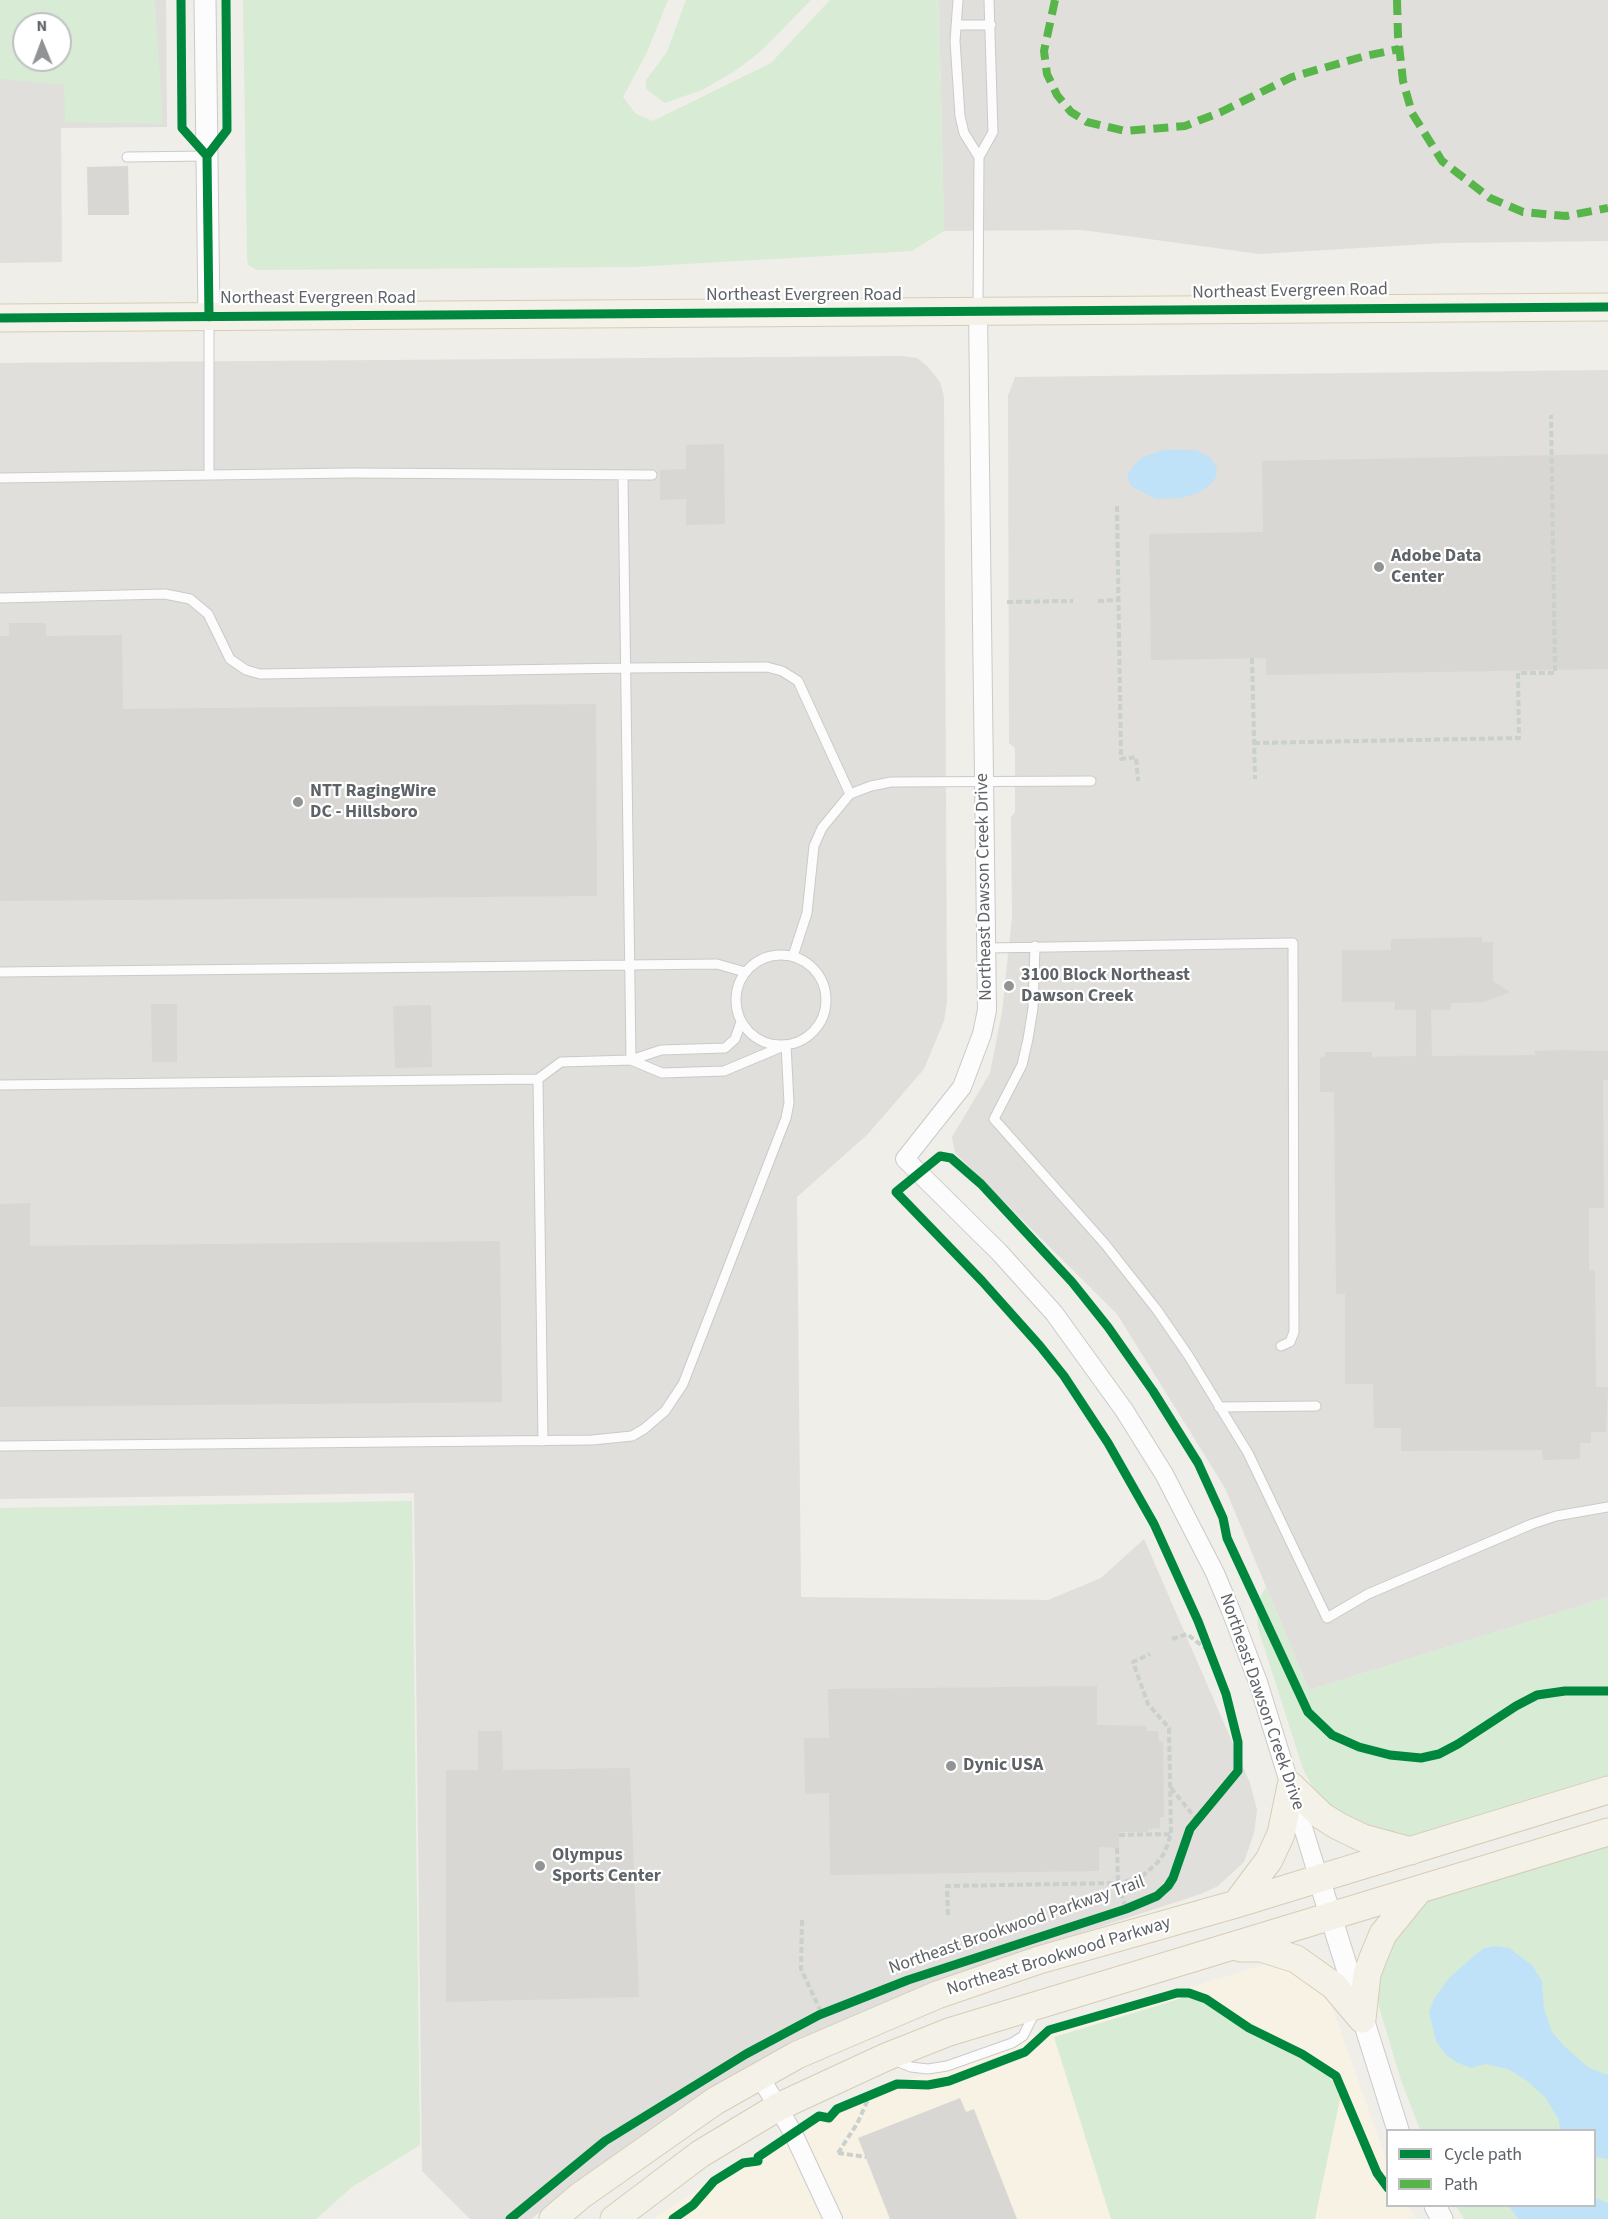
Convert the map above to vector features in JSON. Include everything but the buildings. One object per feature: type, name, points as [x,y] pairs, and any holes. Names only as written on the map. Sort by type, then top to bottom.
[{"type":"main road","name":"Northeast Evergreen Road","points":[[0,318],[1608,307]]},
{"type":"main road","points":[[1291,1785],[1322,1816],[1338,1826],[1373,1842],[1413,1851]]},
{"type":"main road","points":[[1236,1904],[1269,1860],[1281,1834],[1291,1785]]},
{"type":"main road","name":"Northeast Brookwood Parkway","points":[[553,2219],[580,2196],[664,2134],[759,2075],[797,2055],[937,1995],[1039,1960],[1236,1904],[1608,1790]]},
{"type":"main road","points":[[614,2219],[700,2154],[778,2107],[886,2056],[949,2032],[1039,2003],[1418,1891],[1608,1832]]},
{"type":"main road","points":[[1362,2019],[1367,1974],[1372,1958],[1383,1934],[1418,1891]]},
{"type":"main road","points":[[1228,1948],[1261,1948],[1296,1959],[1334,1986],[1362,2019]]},
{"type":"street","points":[[205,0],[209,317]]},
{"type":"street","name":"Northeast Dawson Creek Drive","points":[[978,311],[987,1010],[973,1061],[962,1087],[905,1159],[999,1252],[1054,1313],[1124,1410],[1164,1474],[1215,1573],[1231,1611],[1291,1785],[1398,2129]]},
{"type":"street","points":[[759,2075],[793,2133],[833,2219]]},
{"type":"lane","points":[[958,0],[956,25],[960,116],[964,134],[979,157]]},
{"type":"lane","points":[[978,311],[979,157],[993,132],[989,0]]},
{"type":"lane","points":[[956,25],[991,25]]},
{"type":"lane","points":[[127,157],[207,156]]},
{"type":"lane","points":[[209,317],[209,475]]},
{"type":"lane","points":[[0,478],[209,475],[652,475]]},
{"type":"lane","points":[[623,476],[631,1060]]},
{"type":"lane","points":[[0,598],[165,594],[190,599],[208,614],[230,659],[246,670],[260,674],[626,668],[766,668],[782,671],[798,681],[850,794]]},
{"type":"lane","points":[[793,956],[807,913],[814,846],[822,828],[850,794],[891,782],[1091,781]]},
{"type":"lane","points":[[988,948],[1293,943],[1294,1332],[1290,1342],[1281,1346]]},
{"type":"lane","points":[[1035,946],[1033,1008],[1022,1065],[994,1119],[1105,1244],[1157,1310],[1248,1453],[1327,1617],[1368,1594],[1532,1524],[1556,1516],[1608,1508]]},
{"type":"lane","points":[[631,1060],[662,1073],[724,1071],[803,1040],[816,1028],[824,1013],[826,995],[820,978],[809,964],[793,956],[775,955],[758,960],[745,972],[737,988],[735,1005],[741,1022],[752,1036],[768,1044],[786,1045]]},
{"type":"lane","points":[[0,972],[717,964],[745,972]]},
{"type":"lane","points":[[0,1085],[538,1079],[561,1062],[631,1060],[661,1050],[725,1048],[735,1039],[741,1022]]},
{"type":"lane","points":[[0,1446],[543,1441],[632,1436],[665,1411],[683,1384],[786,1118],[789,1103],[786,1045]]},
{"type":"lane","points":[[538,1079],[543,1441]]},
{"type":"lane","points":[[1219,1407],[1316,1406]]},
{"type":"path","points":[[1254,743],[1519,738],[1518,673],[1555,673],[1551,415]]},
{"type":"path","points":[[1116,506],[1121,759],[1136,757],[1138,781]]},
{"type":"path","points":[[1098,601],[1118,600]]},
{"type":"path","points":[[1007,602],[1073,601]]},
{"type":"path","points":[[1252,658],[1255,779]]},
{"type":"path","points":[[1202,1632],[1214,1663]]},
{"type":"path","points":[[1172,1639],[1187,1634],[1210,1652]]},
{"type":"path","points":[[948,1915],[947,1886],[1118,1883],[1140,1878],[1150,1871],[1165,1852],[1171,1834],[1169,1728],[1148,1704],[1133,1662],[1150,1654]]},
{"type":"path","points":[[1170,1787],[1197,1820]]},
{"type":"path","points":[[1190,1829],[1203,1811]]},
{"type":"path","points":[[1119,1835],[1171,1834]]},
{"type":"path","points":[[1117,1848],[1118,1883],[1126,1909]]},
{"type":"path","points":[[802,1920],[801,1969],[822,2014]]},
{"type":"path","points":[[810,2020],[832,2010]]},
{"type":"path","points":[[854,2102],[875,2093]]},
{"type":"path","points":[[866,2157],[838,2153],[875,2093]]},
{"type":"shaded area","points":[[0,0],[166,0],[167,127],[61,128],[62,262],[0,263]]},
{"type":"shaded area","points":[[939,0],[1608,0],[1608,241],[1443,243],[1260,254],[1082,230],[944,231]]},
{"type":"shaded area","points":[[902,356],[917,358],[927,366],[940,382],[944,397],[947,1001],[944,1021],[924,1069],[868,1134],[797,1197],[801,1597],[1048,1600],[1101,1578],[1144,1539],[1250,1783],[1257,1810],[1254,1833],[1244,1862],[1218,1886],[1201,1894],[1025,1951],[795,2040],[693,2100],[531,2219],[470,2219],[422,2171],[414,1493],[0,1499],[0,363]]},
{"type":"shaded area","points":[[1608,370],[1608,1597],[1309,1690],[1225,1488],[1117,1314],[955,1153],[952,1137],[990,1073],[1002,1012],[1012,917],[1011,817],[1015,812],[1015,748],[1009,743],[1008,396],[1015,377]]},
{"type":"shaded area","points":[[1276,1961],[1325,1995],[1331,2004],[1386,2159],[1386,2207],[1409,2207],[1416,2219],[653,2219],[738,2162],[889,2087],[1021,2039]]},
{"type":"green space","points":[[0,0],[155,0],[163,124],[65,122],[64,85],[0,79]]},
{"type":"green space","points":[[243,0],[668,0],[647,52],[623,97],[636,114],[653,121],[771,63],[830,0],[939,0],[944,231],[912,251],[633,267],[257,270],[248,265],[247,255]]},
{"type":"green space","points":[[686,0],[811,0],[761,51],[735,71],[702,90],[665,103],[646,89],[646,80],[667,52]]},
{"type":"green space","points":[[412,1501],[420,2145],[352,2187],[316,2219],[0,2219],[0,1508]]},
{"type":"green space","points":[[1266,1587],[1309,1690],[1608,1597],[1608,1780],[1399,1840],[1355,1828],[1321,1802],[1303,1769],[1258,1628],[1256,1604]]},
{"type":"green space","points":[[1608,1844],[1608,2219],[1464,2219],[1457,2207],[1596,2207],[1596,2129],[1420,2129],[1401,2080],[1376,1993],[1380,1957],[1421,1904]]},
{"type":"green space","points":[[1192,1995],[1253,2035],[1319,2067],[1338,2087],[1341,2094],[1315,2219],[1111,2219],[1054,2037]]},
{"type":"water","points":[[1164,450],[1196,450],[1211,458],[1217,469],[1216,477],[1210,485],[1198,493],[1180,498],[1156,499],[1131,486],[1127,475],[1135,464],[1143,457]]},
{"type":"water","points":[[1496,1946],[1509,1948],[1532,1965],[1542,1981],[1544,2009],[1552,2032],[1589,2068],[1608,2075],[1608,2159],[1596,2157],[1596,2129],[1560,2129],[1559,2120],[1545,2097],[1526,2080],[1508,2069],[1485,2064],[1471,2068],[1456,2062],[1445,2054],[1436,2041],[1429,2012],[1434,1999],[1449,1978],[1484,1948]]},
{"type":"water","points":[[1596,2198],[1608,2203],[1608,2219],[1518,2219],[1510,2207],[1596,2207]]},
{"type":"marked path","points":[[1055,0],[1044,51],[1047,74],[1057,95],[1071,112],[1087,122],[1125,131],[1185,126],[1221,112],[1292,77],[1365,56],[1399,49]]},
{"type":"marked path","points":[[1397,0],[1403,81],[1412,113],[1442,161],[1490,198],[1523,212],[1566,216],[1608,208]]},
{"type":"cycle path","points":[[181,0],[182,128],[207,156]]},
{"type":"cycle path","points":[[207,156],[227,130],[226,0]]},
{"type":"cycle path","points":[[207,156],[209,317]]},
{"type":"cycle path","points":[[0,318],[1608,307]]},
{"type":"cycle path","name":"Northeast Brookwood Parkway Trail","points":[[510,2219],[605,2141],[746,2054],[819,2015],[908,1980],[1126,1909],[1157,1896],[1173,1878],[1190,1829],[1238,1771],[1238,1742],[1226,1694],[1198,1621],[1154,1524],[1108,1443],[1064,1376],[1040,1346],[982,1281],[896,1192],[940,1156],[951,1158],[981,1184],[1072,1282],[1108,1327],[1153,1391],[1198,1463],[1223,1518],[1227,1538],[1308,1712],[1332,1735],[1359,1747],[1390,1755],[1421,1758],[1439,1754],[1458,1744],[1537,1695],[1565,1691],[1608,1691]]},
{"type":"cycle path","points":[[673,2219],[693,2205],[714,2181],[743,2163],[758,2161],[758,2157],[819,2116],[829,2118],[837,2109],[897,2084],[928,2085],[949,2081],[1025,2052],[1049,2030],[1177,1993],[1189,1993],[1206,1999],[1249,2028],[1302,2054],[1336,2076],[1377,2173],[1386,2185]]},
{"type":"place","name":"Adobe Data Center","points":[[1379,567]]},
{"type":"place","name":"NTT RagingWire DC - Hillsboro","points":[[298,802]]},
{"type":"place","name":"3100 Block Northeast Dawson Creek","points":[[1009,986]]},
{"type":"place","name":"Dynic USA","points":[[951,1766]]},
{"type":"place","name":"Olympus Sports Center","points":[[540,1866]]}]
